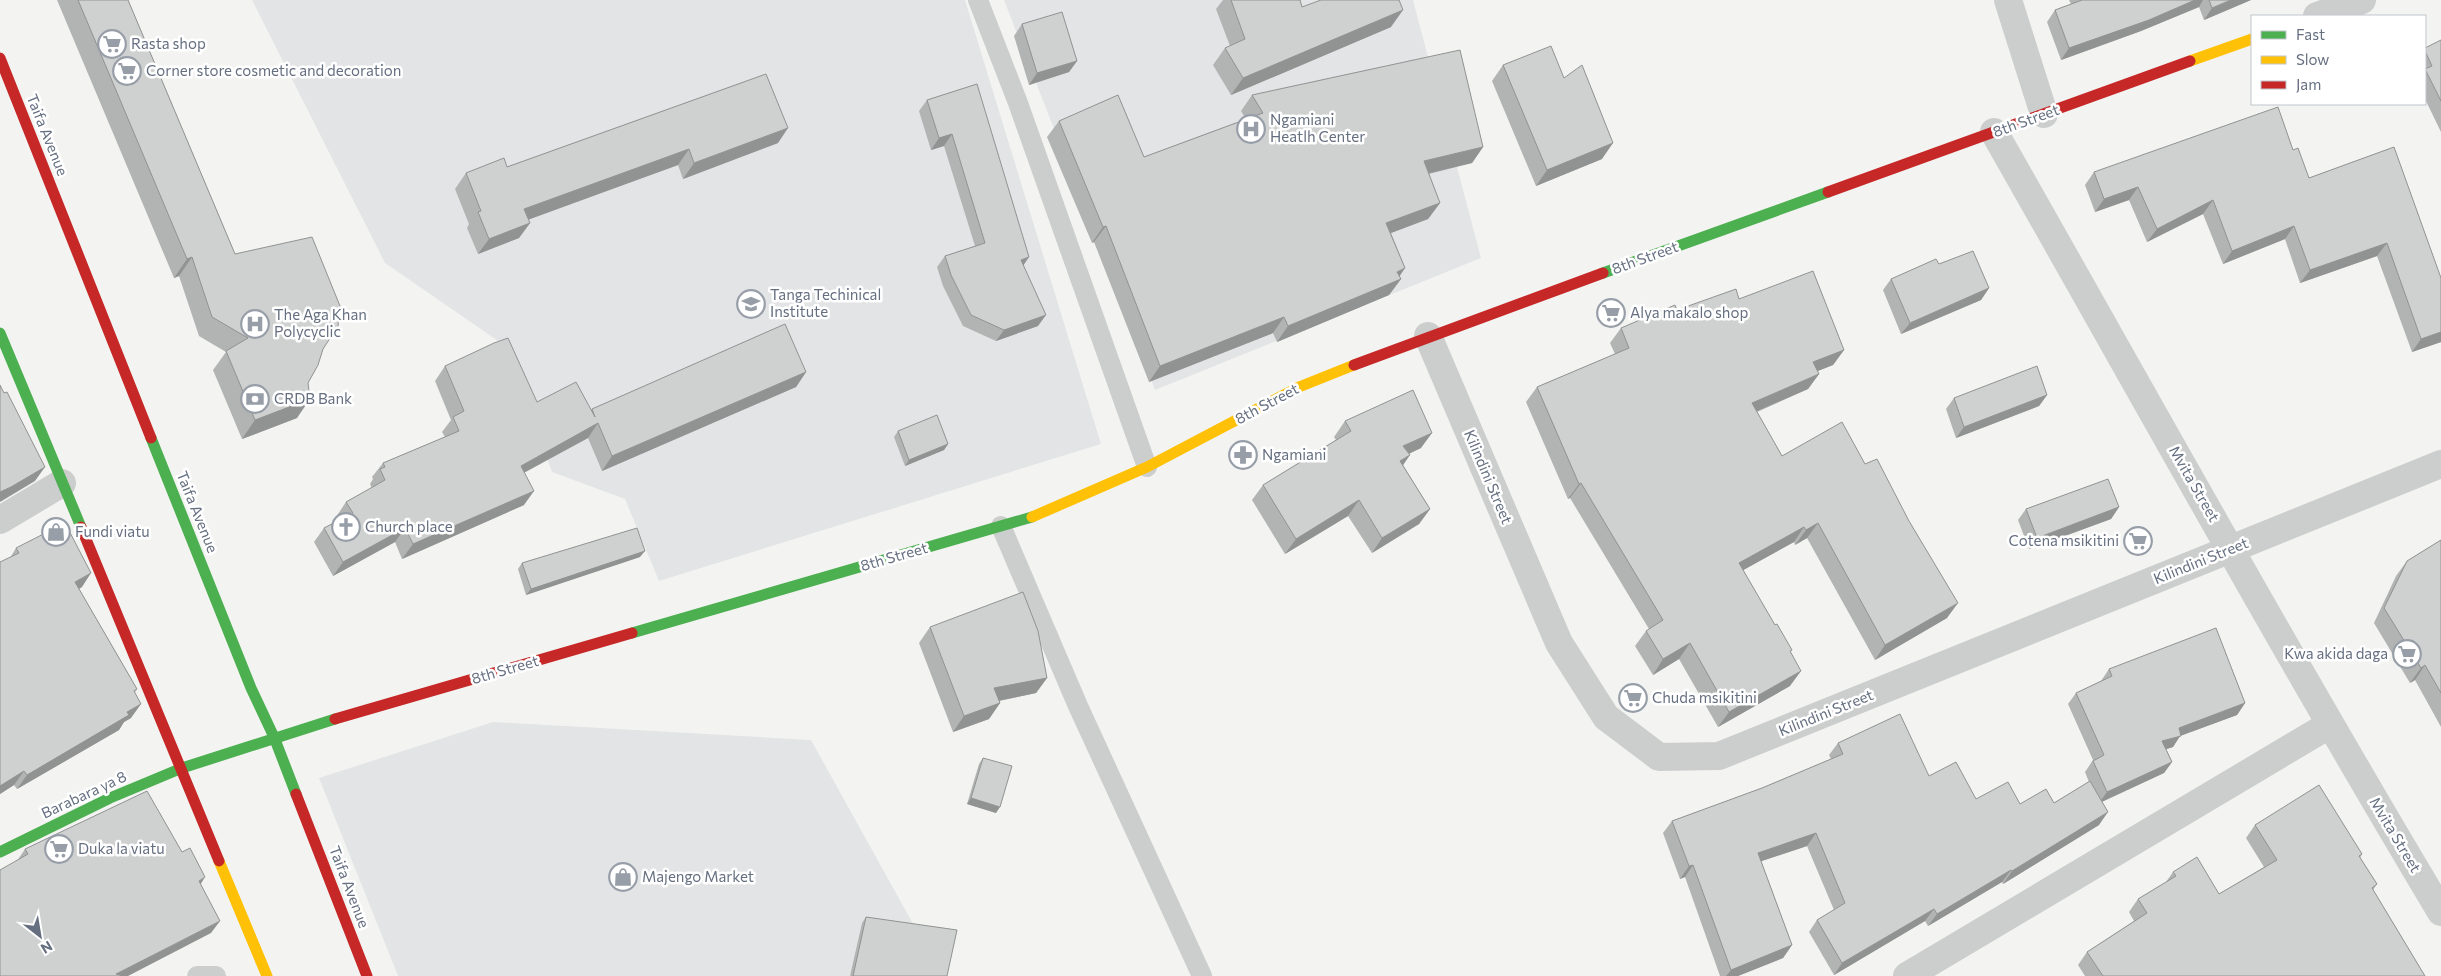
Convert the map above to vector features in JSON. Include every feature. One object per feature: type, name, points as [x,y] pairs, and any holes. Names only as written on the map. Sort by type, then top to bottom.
[{"type":"street","points":[[2008,0],[2044,114]]},
{"type":"street","points":[[2320,15],[2362,0]]},
{"type":"street","name":"8th Street","points":[[182,768],[274,737],[1029,518],[1147,468],[1299,387],[1428,336],[2251,40]]},
{"type":"street","name":"Taifa Avenue","points":[[0,58],[247,679],[274,737],[367,976]]},
{"type":"street","name":"Mvita Street","points":[[1994,132],[2232,549],[2329,725],[2441,912]]},
{"type":"street","points":[[0,333],[268,976]]},
{"type":"street","name":"Kilindini Street","points":[[1428,336],[1559,643],[1606,717],[1659,757],[1719,756],[2441,464]]},
{"type":"street","points":[[0,520],[62,483]]},
{"type":"street","points":[[1907,976],[2329,725]]},
{"type":"street","name":"Barabara ya 8","points":[[0,852],[110,798],[182,768]]},
{"type":"lane","points":[[978,0],[1018,103],[1147,468]]},
{"type":"lane","points":[[1001,526],[1078,706],[1202,976]]},
{"type":"lane","points":[[197,976],[216,976]]},
{"type":"shaded area","name":"Tanga Techinical Institute","points":[[252,0],[965,0],[1101,444],[659,581],[625,499],[552,472],[504,345],[385,263]]},
{"type":"shaded area","name":"Ngamiani Heatlh Center","points":[[1004,0],[1413,0],[1481,258],[1155,390]]},
{"type":"shaded area","name":"Majengo Market","points":[[493,722],[811,740],[942,976],[398,976],[319,778]]},
{"type":"building","points":[[78,0],[128,0],[235,254],[312,237],[340,306],[338,326],[323,349],[318,365],[308,383],[310,399],[255,420],[226,351],[248,338],[212,317],[192,257],[187,259]]},
{"type":"building","points":[[1231,0],[1300,0],[1302,7],[1321,0],[1399,0],[1403,10],[1243,78],[1225,48],[1245,39]]},
{"type":"building","points":[[2082,0],[2195,0],[2149,20],[2069,48],[2055,10]]},
{"type":"building","points":[[2209,0],[2231,0],[2212,8]]},
{"type":"building","points":[[1062,12],[1077,61],[1037,73],[1022,24]]},
{"type":"building","points":[[2441,40],[2441,101],[2426,71],[2426,69],[2432,66],[2426,53],[2426,48]]},
{"type":"building","points":[[1551,46],[1564,78],[1582,65],[1613,143],[1547,170],[1503,65]]},
{"type":"building","points":[[1460,50],[1483,147],[1424,161],[1440,203],[1386,223],[1405,268],[1397,272],[1401,279],[1288,326],[1284,317],[1160,366],[1106,226],[1103,227],[1059,121],[1118,95],[1144,157],[1263,113],[1252,95]]},
{"type":"building","points":[[766,74],[788,128],[694,163],[689,149],[524,209],[530,223],[489,239],[478,212],[481,211],[466,173],[504,158],[507,167]]},
{"type":"building","points":[[977,84],[1029,257],[1021,260],[1046,315],[1004,330],[971,315],[951,275],[945,256],[985,243],[952,134],[939,138],[927,100]]},
{"type":"building","points":[[2278,107],[2293,150],[2298,148],[2309,178],[2394,147],[2441,278],[2441,332],[2421,339],[2387,243],[2310,270],[2294,226],[2232,251],[2213,200],[2157,229],[2138,187],[2104,199],[2094,172]]},
{"type":"building","points":[[1973,251],[1989,288],[1910,323],[1891,279],[1936,259],[1939,264]]},
{"type":"building","points":[[1813,271],[1844,350],[1813,362],[1819,374],[1752,403],[1782,456],[1842,422],[1865,464],[1877,459],[1909,521],[1958,603],[1885,645],[1818,523],[1806,530],[1804,527],[1739,563],[1775,625],[1777,624],[1792,650],[1790,651],[1801,671],[1729,712],[1690,643],[1663,659],[1646,631],[1663,620],[1581,483],[1579,484],[1537,387],[1629,348],[1621,328],[1675,305],[1677,310],[1736,289],[1739,299]]},
{"type":"building","points":[[785,324],[806,372],[612,456],[598,423],[521,466],[534,491],[413,544],[405,528],[343,562],[324,528],[353,513],[346,502],[385,480],[380,469],[385,467],[383,463],[459,431],[453,417],[464,411],[445,366],[494,343],[508,338],[537,402],[576,382],[595,417],[592,409]]},
{"type":"building","points":[[2037,366],[2047,395],[1964,427],[1954,398]]},
{"type":"building","points":[[0,385],[4,393],[7,392],[45,467],[0,492]]},
{"type":"building","points":[[1413,390],[1432,433],[1403,446],[1410,455],[1400,461],[1430,509],[1382,538],[1359,500],[1296,539],[1263,485],[1351,431],[1345,421]]},
{"type":"building","points":[[937,415],[948,444],[909,460],[898,431]]},
{"type":"building","points":[[2108,479],[2119,507],[2037,538],[2026,509]]},
{"type":"building","points":[[65,523],[91,573],[75,582],[137,689],[134,691],[141,704],[127,712],[129,715],[27,775],[24,771],[0,786],[0,562],[19,553],[16,548]]},
{"type":"building","points":[[637,528],[645,551],[531,589],[522,563]]},
{"type":"building","points":[[2441,540],[2441,693],[2425,665],[2421,668],[2384,608],[2407,561]]},
{"type":"building","points":[[1023,592],[1038,631],[1047,678],[994,688],[1000,703],[964,716],[930,627]]},
{"type":"building","points":[[2216,628],[2245,703],[2179,728],[2181,736],[2162,741],[2172,762],[2107,792],[2093,761],[2104,755],[2076,693],[2112,676],[2109,669]]},
{"type":"building","points":[[1900,714],[1929,776],[1956,762],[1976,799],[2008,782],[2020,804],[2046,789],[2054,803],[2090,781],[2108,812],[1937,914],[1934,909],[1842,963],[1817,920],[1845,903],[1816,833],[1758,853],[1792,945],[1731,970],[1693,865],[1689,866],[1672,821],[1762,788],[1843,754],[1838,743]]},
{"type":"building","points":[[983,758],[1012,766],[1000,807],[971,798]]},
{"type":"building","points":[[2319,785],[2362,854],[2359,856],[2377,884],[2372,888],[2425,976],[2103,976],[2087,952],[2147,913],[2138,899],[2176,876],[2173,872],[2197,857],[2219,894],[2277,860],[2255,825]]},
{"type":"building","points":[[147,791],[182,852],[190,848],[205,877],[199,881],[220,921],[116,974],[123,976],[0,976],[0,870],[28,854],[25,849]]},
{"type":"building","points":[[866,917],[957,930],[947,976],[853,976]]},
{"type":"traffic: fast","points":[[1603,273],[1828,192]]},
{"type":"traffic: fast","points":[[0,333],[81,527]]},
{"type":"traffic: fast","points":[[151,438],[251,688],[274,737],[296,794]]},
{"type":"traffic: fast","points":[[632,633],[1032,517]]},
{"type":"traffic: fast","points":[[0,852],[110,798],[182,768],[335,719]]},
{"type":"traffic: slow","points":[[2190,61],[2251,39]]},
{"type":"traffic: slow","points":[[1032,517],[1147,467],[1299,387],[1354,365]]},
{"type":"traffic: slow","points":[[219,861],[267,976]]},
{"type":"traffic: jam","points":[[0,58],[151,438]]},
{"type":"traffic: jam","points":[[1828,192],[2190,61]]},
{"type":"traffic: jam","points":[[1354,365],[1603,273]]},
{"type":"traffic: jam","points":[[81,527],[219,861]]},
{"type":"traffic: jam","points":[[335,719],[632,633]]},
{"type":"traffic: jam","points":[[296,794],[367,976]]},
{"type":"place","name":"Rasta shop","points":[[112,44]]},
{"type":"place","name":"Corner store cosmetic and decoration","points":[[127,71]]},
{"type":"place","name":"Ngamiani Heatlh Center","points":[[1251,129]]},
{"type":"place","name":"Tanga Techinical Institute","points":[[751,304]]},
{"type":"place","name":"Alya makalo shop","points":[[1611,313]]},
{"type":"place","name":"The Aga Khan Polycyclic","points":[[255,324]]},
{"type":"place","name":"CRDB Bank","points":[[255,399]]},
{"type":"place","name":"Ngamiani","points":[[1243,455]]},
{"type":"place","name":"Church place","points":[[346,527]]},
{"type":"place","name":"Fundi viatu","points":[[56,532]]},
{"type":"place","name":"Cotena msikitini","points":[[2138,541]]},
{"type":"place","name":"Kwa akida daga","points":[[2407,654]]},
{"type":"place","name":"Chuda msikitini","points":[[1633,698]]},
{"type":"place","name":"Duka la viatu","points":[[59,849]]},
{"type":"place","name":"Majengo Market","points":[[623,877]]}]
